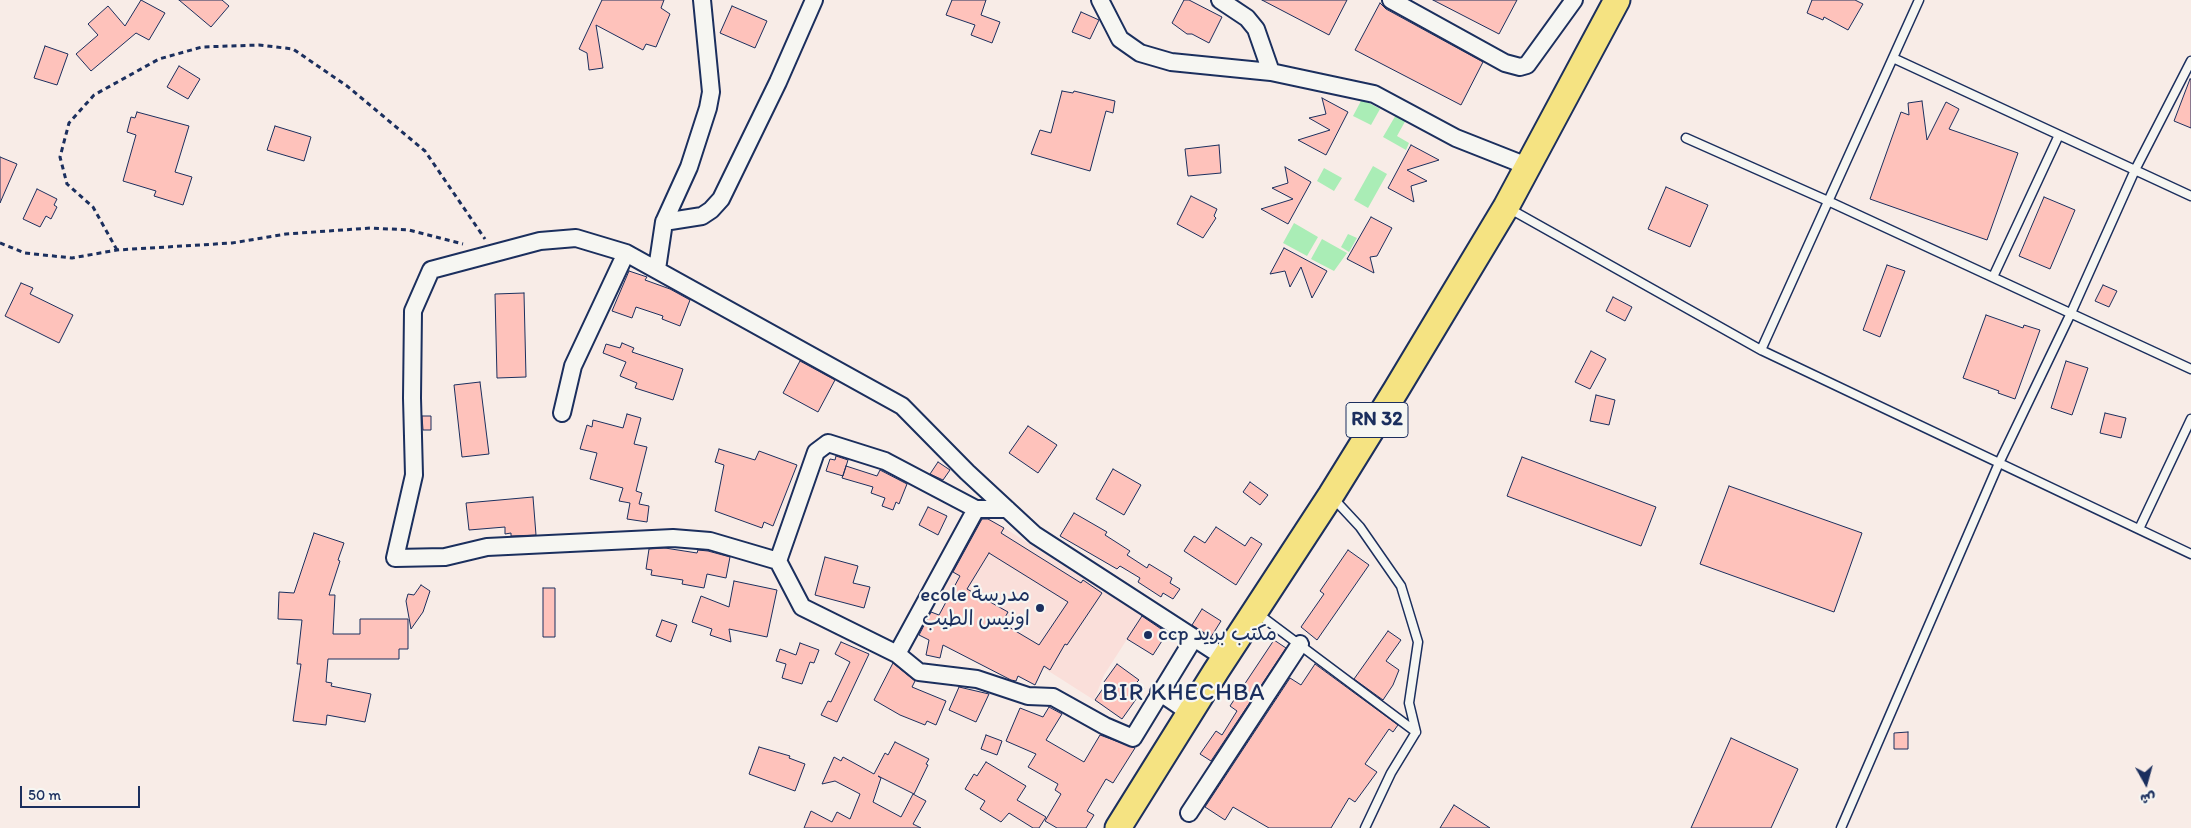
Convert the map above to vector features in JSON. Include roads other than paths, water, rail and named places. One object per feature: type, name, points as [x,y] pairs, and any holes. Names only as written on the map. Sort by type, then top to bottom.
[{"type":"main road","name":"RN 32","points":[[1118,828],[1331,495],[1506,207],[1617,0]]},
{"type":"street","points":[[657,269],[664,222],[689,167],[710,100],[709,67],[702,0]]},
{"type":"street","points":[[664,222],[702,216],[711,210],[720,199],[778,82],[814,0]]},
{"type":"street","points":[[1100,0],[1120,39],[1140,53],[1171,62],[1272,72],[1374,94],[1456,138],[1527,166]]},
{"type":"street","points":[[1220,0],[1247,18],[1256,29],[1272,72]]},
{"type":"street","points":[[1391,0],[1505,63],[1520,67],[1527,65],[1574,0]]},
{"type":"street","points":[[1194,638],[1159,692],[1133,738],[1106,726],[1053,697],[1028,696],[977,679],[919,672],[897,654],[802,607],[778,561],[710,541],[672,538],[487,547],[445,557],[395,558],[414,475],[412,398],[413,311],[431,270],[540,241],[576,238],[626,252],[902,406],[1035,535],[1225,658]]},
{"type":"street","points":[[562,413],[573,366],[626,252]]},
{"type":"street","points":[[778,561],[816,452],[828,443],[885,461],[976,509],[1007,509]]},
{"type":"street","points":[[897,654],[976,509]]},
{"type":"street","points":[[1189,813],[1300,644]]},
{"type":"street","points":[[1159,692],[1190,713]]},
{"type":"lane","points":[[1761,350],[1919,0]]},
{"type":"lane","points":[[1893,58],[2191,196]]},
{"type":"lane","points":[[1841,828],[1999,463],[2135,170],[2191,61]]},
{"type":"lane","points":[[1993,277],[2059,135]]},
{"type":"lane","points":[[1686,138],[1828,201],[2191,369]]},
{"type":"lane","points":[[1506,207],[1761,350],[2191,554]]},
{"type":"lane","points":[[2139,529],[2191,419]]},
{"type":"lane","points":[[1331,495],[1360,527],[1401,586],[1418,642],[1409,702],[1416,732],[1391,773],[1365,828]]},
{"type":"lane","points":[[1256,613],[1416,732]]},
{"type":"place","name":"ecole مدرسة اونيس الطيب","points":[[1040,608]]},
{"type":"place","name":"ccp مكتب بريد","points":[[1148,635]]},
{"type":"district","name":"BIR KHECHBA","points":[[1184,694]]}]
